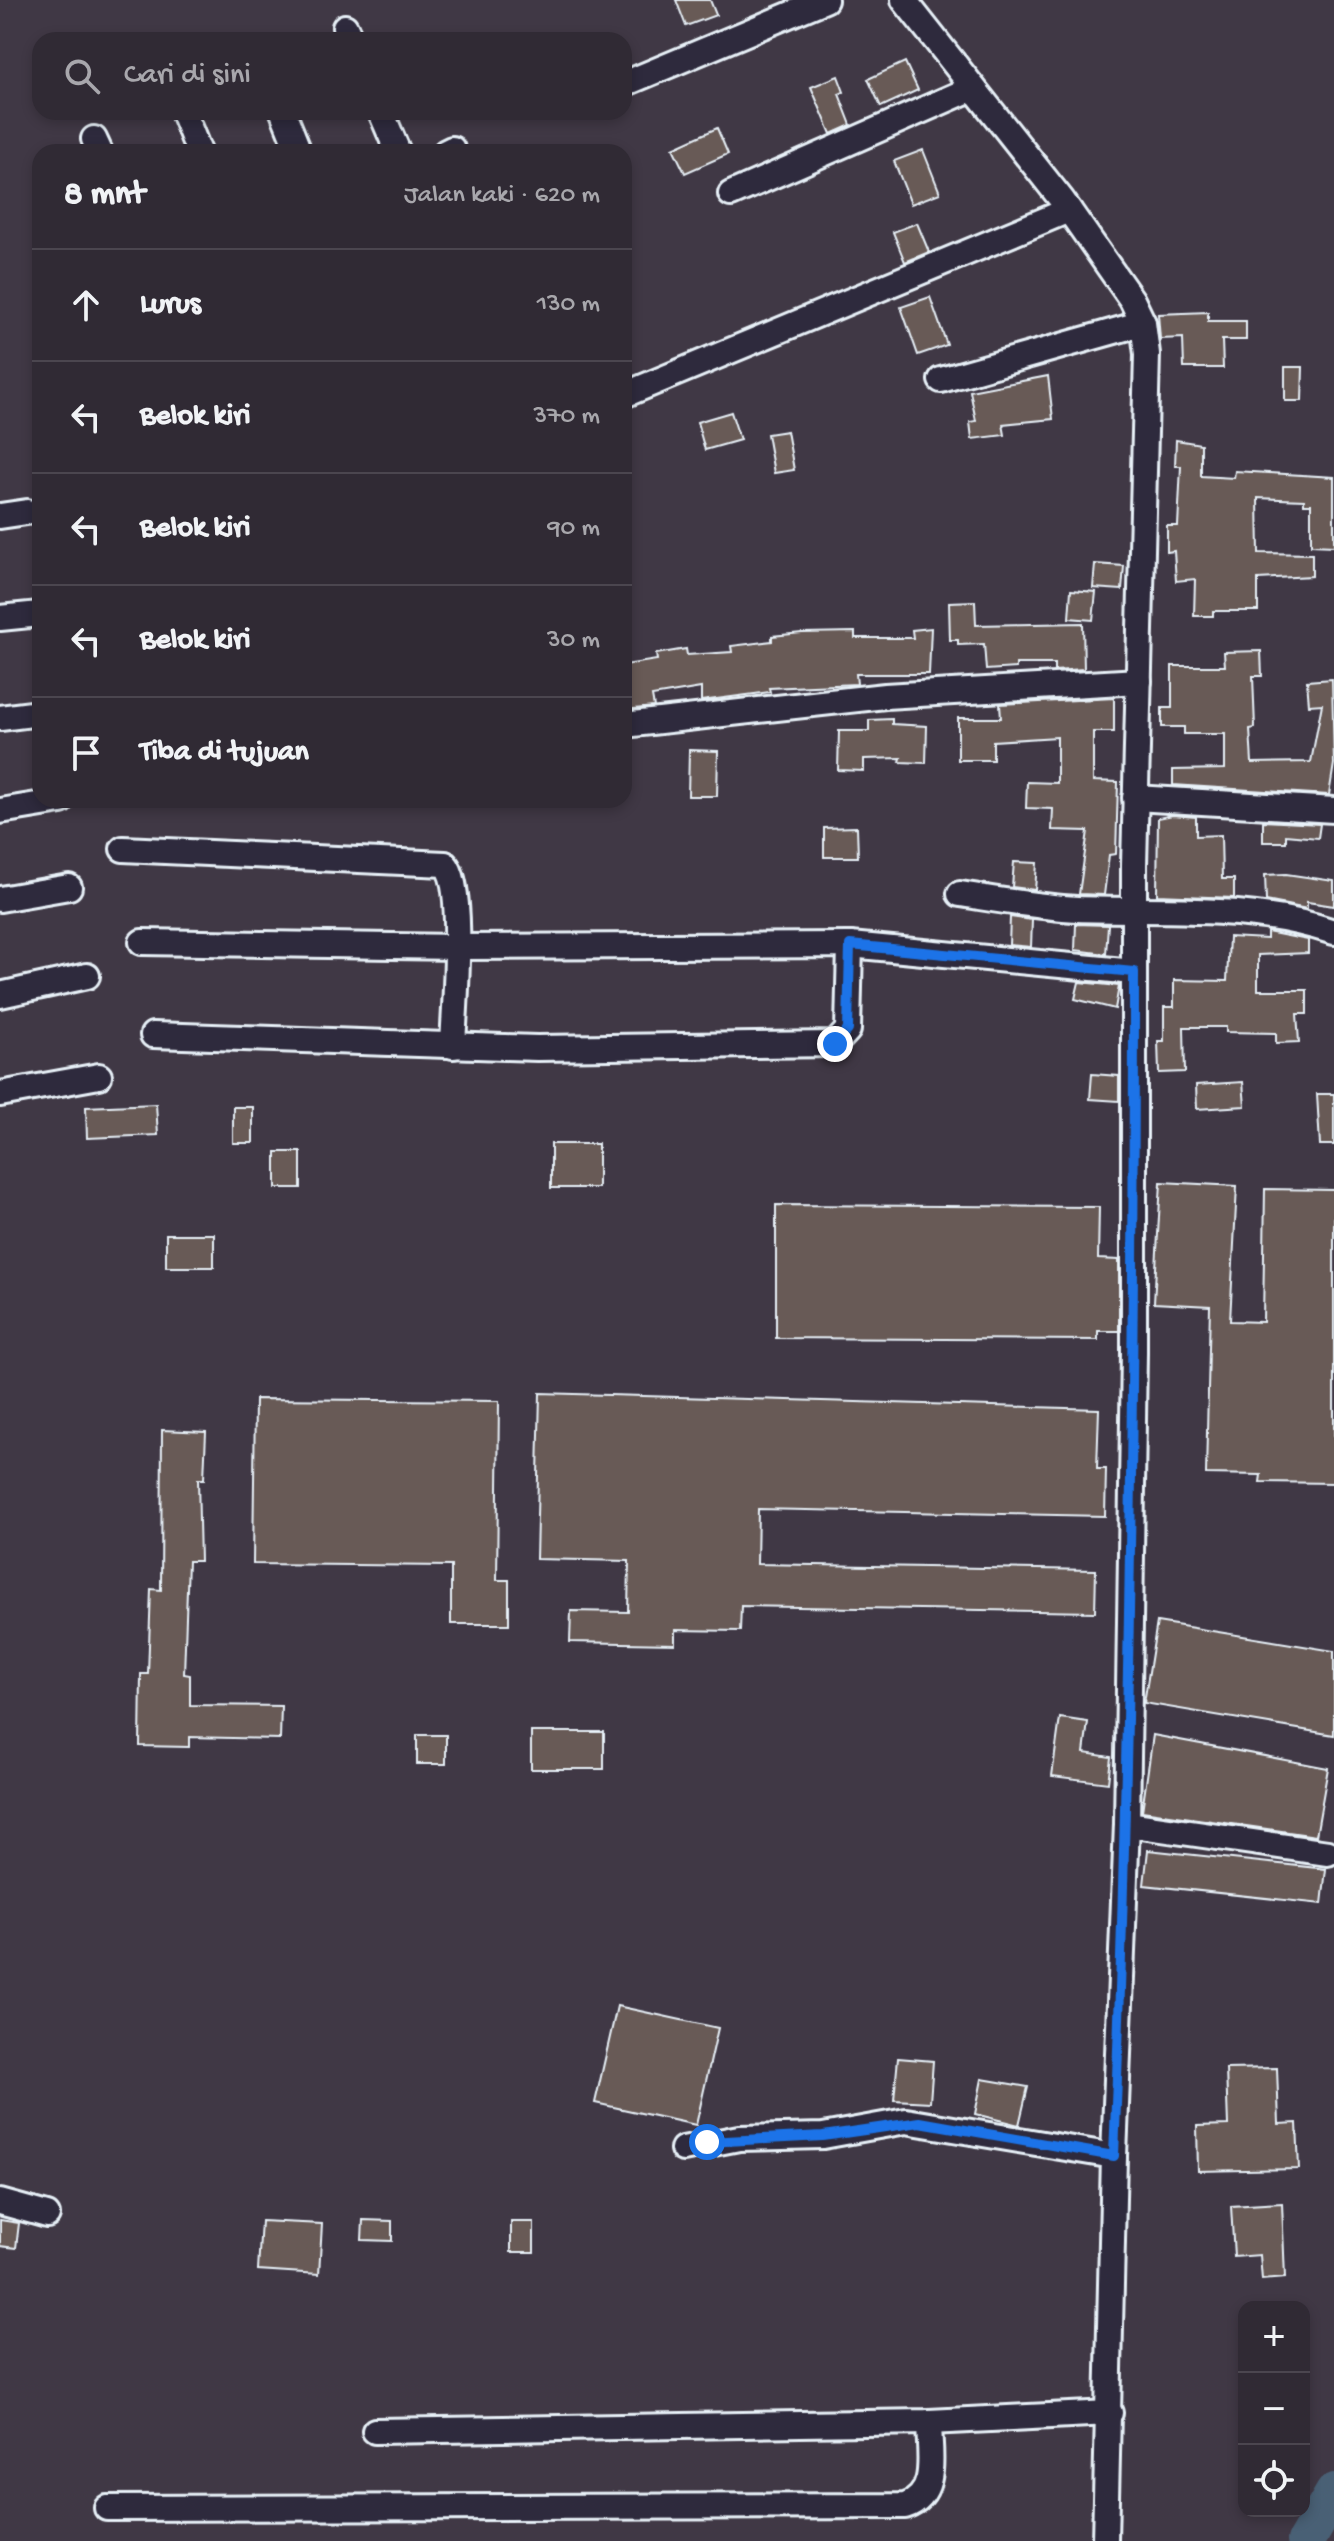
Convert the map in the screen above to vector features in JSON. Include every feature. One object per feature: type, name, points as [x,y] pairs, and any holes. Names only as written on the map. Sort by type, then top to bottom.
[{"type":"street","points":[[632,81],[825,0]]},
{"type":"street","points":[[904,0],[1069,210],[1132,300],[1143,323],[1147,354],[1135,798],[1134,1352],[1127,1824],[1114,2156],[1105,2541]]},
{"type":"street","points":[[731,194],[973,88]]},
{"type":"street","points":[[186,120],[196,144]]},
{"type":"street","points":[[286,120],[296,144]]},
{"type":"street","points":[[384,120],[395,144]]},
{"type":"street","points":[[632,392],[1069,210]]},
{"type":"street","points":[[941,380],[1143,323]]},
{"type":"street","points":[[0,516],[27,512]]},
{"type":"street","points":[[0,618],[32,615]]},
{"type":"street","points":[[632,724],[885,696],[1139,681]]},
{"type":"street","points":[[0,718],[32,714]]},
{"type":"street","points":[[1135,798],[1334,810]]},
{"type":"street","points":[[0,811],[32,806]]},
{"type":"street","points":[[123,849],[437,861],[451,870],[458,947],[453,1046]]},
{"type":"street","points":[[0,899],[69,887]]},
{"type":"street","points":[[960,894],[1072,908],[1237,911],[1279,916],[1334,932]]},
{"type":"street","points":[[142,942],[458,947],[850,945],[1134,972]]},
{"type":"street","points":[[153,1035],[537,1048],[835,1044],[848,1030],[850,945]]},
{"type":"street","points":[[0,995],[87,976]]},
{"type":"street","points":[[0,1094],[99,1076]]},
{"type":"street","points":[[1127,1824],[1328,1853]]},
{"type":"street","points":[[683,2149],[739,2138],[823,2136],[906,2121],[1114,2156]]},
{"type":"street","points":[[0,2202],[47,2215]]},
{"type":"street","points":[[375,2431],[929,2422],[1110,2413]]},
{"type":"street","points":[[107,2508],[905,2506],[917,2502],[928,2487],[929,2422]]},
{"type":"building","points":[[676,0],[710,0],[716,15],[686,26]]},
{"type":"building","points":[[905,62],[918,90],[881,107],[868,79]]},
{"type":"building","points":[[838,76],[844,92],[839,94],[851,125],[831,134],[811,87]]},
{"type":"building","points":[[717,128],[728,154],[685,173],[673,148]]},
{"type":"building","points":[[923,150],[940,193],[911,204],[894,161]]},
{"type":"building","points":[[917,223],[929,252],[905,262],[893,232]]},
{"type":"building","points":[[930,297],[947,345],[918,355],[901,307]]},
{"type":"building","points":[[1208,312],[1208,321],[1246,321],[1246,340],[1222,340],[1223,368],[1184,368],[1183,338],[1160,339],[1158,314]]},
{"type":"building","points":[[1285,367],[1303,367],[1302,401],[1285,401]]},
{"type":"building","points":[[1048,376],[1053,419],[1003,424],[1005,435],[972,439],[970,422],[976,421],[970,391]]},
{"type":"building","points":[[731,412],[740,440],[705,450],[697,422]]},
{"type":"building","points":[[787,431],[794,470],[774,473],[767,434]]},
{"type":"building","points":[[1176,440],[1201,444],[1201,476],[1234,478],[1235,471],[1334,477],[1334,546],[1311,545],[1311,504],[1304,504],[1304,500],[1258,498],[1259,553],[1312,554],[1312,576],[1258,579],[1258,611],[1213,611],[1213,616],[1194,616],[1195,579],[1176,581],[1174,551],[1167,552],[1167,526],[1178,526],[1181,466],[1175,466]]},
{"type":"building","points":[[1095,564],[1124,566],[1122,590],[1093,588]]},
{"type":"building","points":[[1071,590],[1096,592],[1093,620],[1069,618]]},
{"type":"building","points":[[975,601],[976,625],[1083,623],[1084,669],[1054,671],[1054,664],[1016,664],[1016,668],[986,670],[984,644],[958,645],[958,640],[950,640],[949,602]]},
{"type":"building","points":[[931,628],[929,674],[856,674],[857,684],[769,688],[770,692],[701,701],[701,688],[652,696],[654,707],[632,709],[632,664],[657,660],[656,654],[686,649],[687,655],[732,652],[731,646],[772,641],[772,636],[802,633],[855,632],[855,638],[913,638],[912,630]]},
{"type":"building","points":[[1261,651],[1262,676],[1253,676],[1255,728],[1250,729],[1252,763],[1311,762],[1322,704],[1309,705],[1307,681],[1332,679],[1334,764],[1329,795],[1173,785],[1173,770],[1225,769],[1225,734],[1184,734],[1184,727],[1162,727],[1162,708],[1172,708],[1172,666],[1225,666],[1224,652]]},
{"type":"building","points":[[1114,698],[1114,732],[1093,732],[1093,781],[1118,782],[1116,854],[1109,855],[1104,895],[1079,894],[1088,831],[1052,830],[1053,809],[1026,808],[1027,782],[1057,783],[1057,737],[993,741],[993,760],[958,760],[958,718],[1001,718],[1000,704]]},
{"type":"building","points":[[892,719],[892,724],[927,726],[926,763],[900,762],[901,758],[864,759],[864,771],[838,770],[839,731],[869,731],[869,720]]},
{"type":"building","points":[[689,750],[718,751],[717,796],[688,796]]},
{"type":"building","points":[[1173,815],[1196,817],[1196,836],[1221,835],[1222,879],[1234,879],[1234,898],[1157,895],[1158,818]]},
{"type":"building","points":[[1263,821],[1320,824],[1318,838],[1286,835],[1286,842],[1263,842]]},
{"type":"building","points":[[857,827],[858,857],[824,857],[824,828]]},
{"type":"building","points":[[1014,862],[1037,863],[1035,890],[1012,887]]},
{"type":"building","points":[[1286,874],[1334,881],[1334,906],[1307,902],[1307,909],[1266,901],[1265,875]]},
{"type":"building","points":[[1010,917],[1032,920],[1031,947],[1009,945]]},
{"type":"building","points":[[1076,924],[1108,925],[1106,954],[1075,950]]},
{"type":"building","points":[[1267,932],[1308,940],[1308,953],[1258,955],[1258,990],[1307,990],[1307,1014],[1297,1014],[1299,1042],[1276,1043],[1276,1033],[1226,1032],[1226,1027],[1184,1027],[1185,1072],[1159,1073],[1158,1041],[1164,1041],[1164,1007],[1174,1007],[1174,980],[1227,981],[1229,937],[1267,939]]},
{"type":"building","points":[[1079,982],[1119,986],[1115,1009],[1075,999]]},
{"type":"building","points":[[1092,1074],[1119,1076],[1119,1101],[1090,1099]]},
{"type":"building","points":[[1243,1082],[1245,1106],[1197,1109],[1196,1085]]},
{"type":"building","points":[[1317,1094],[1334,1094],[1334,1145],[1320,1145]]},
{"type":"building","points":[[156,1104],[158,1135],[87,1138],[86,1107]]},
{"type":"building","points":[[233,1107],[253,1107],[253,1143],[233,1143]]},
{"type":"building","points":[[551,1144],[598,1144],[598,1188],[551,1188]]},
{"type":"building","points":[[276,1152],[301,1152],[301,1188],[276,1188]]},
{"type":"building","points":[[1161,1182],[1237,1186],[1230,1321],[1263,1322],[1265,1189],[1334,1190],[1334,1483],[1260,1482],[1261,1475],[1206,1474],[1210,1306],[1154,1303]]},
{"type":"building","points":[[776,1205],[1099,1207],[1098,1259],[1119,1260],[1119,1331],[1098,1331],[1098,1340],[776,1338]]},
{"type":"building","points":[[166,1234],[214,1234],[214,1267],[166,1267]]},
{"type":"building","points":[[540,1393],[1099,1409],[1097,1469],[1106,1469],[1105,1516],[758,1509],[757,1564],[1096,1570],[1095,1612],[741,1606],[740,1631],[675,1630],[675,1644],[570,1642],[571,1611],[628,1612],[629,1561],[536,1559]]},
{"type":"building","points":[[255,1399],[499,1401],[497,1580],[509,1580],[509,1624],[451,1624],[451,1566],[253,1564]]},
{"type":"building","points":[[162,1430],[206,1432],[204,1479],[198,1479],[200,1561],[188,1561],[184,1674],[190,1675],[190,1705],[281,1706],[280,1739],[189,1737],[189,1747],[140,1746],[141,1674],[148,1674],[151,1589],[161,1590]]},
{"type":"building","points":[[1157,1622],[1334,1651],[1334,1735],[1144,1703]]},
{"type":"building","points":[[1060,1718],[1088,1722],[1084,1753],[1111,1757],[1108,1783],[1052,1776]]},
{"type":"building","points":[[531,1732],[604,1732],[604,1769],[531,1769]]},
{"type":"building","points":[[417,1735],[446,1735],[446,1764],[417,1764]]},
{"type":"building","points":[[1153,1735],[1328,1768],[1316,1836],[1142,1811]]},
{"type":"building","points":[[1148,1850],[1326,1869],[1322,1904],[1144,1885]]},
{"type":"building","points":[[617,2006],[718,2028],[696,2125],[595,2103]]},
{"type":"building","points":[[898,2058],[933,2061],[930,2102],[894,2100]]},
{"type":"building","points":[[1277,2068],[1279,2124],[1297,2123],[1299,2169],[1198,2171],[1197,2126],[1228,2125],[1226,2069]]},
{"type":"building","points":[[982,2079],[1028,2087],[1019,2125],[975,2114]]},
{"type":"building","points":[[1282,2203],[1285,2278],[1262,2280],[1260,2255],[1234,2257],[1231,2206]]},
{"type":"building","points":[[0,2220],[19,2223],[16,2248],[0,2246]]},
{"type":"building","points":[[363,2220],[392,2221],[392,2241],[362,2240]]},
{"type":"building","points":[[261,2221],[322,2224],[319,2274],[258,2270]]},
{"type":"building","points":[[511,2222],[534,2222],[534,2252],[511,2252]]},
{"type":"waterway","points":[[1306,2541],[1334,2493]]},
{"type":"route","points":[[707,2142],[823,2136],[906,2121],[1114,2156],[1127,1824],[1134,1352],[1134,972],[850,945],[848,1030],[844,1038],[835,1044]]}]
